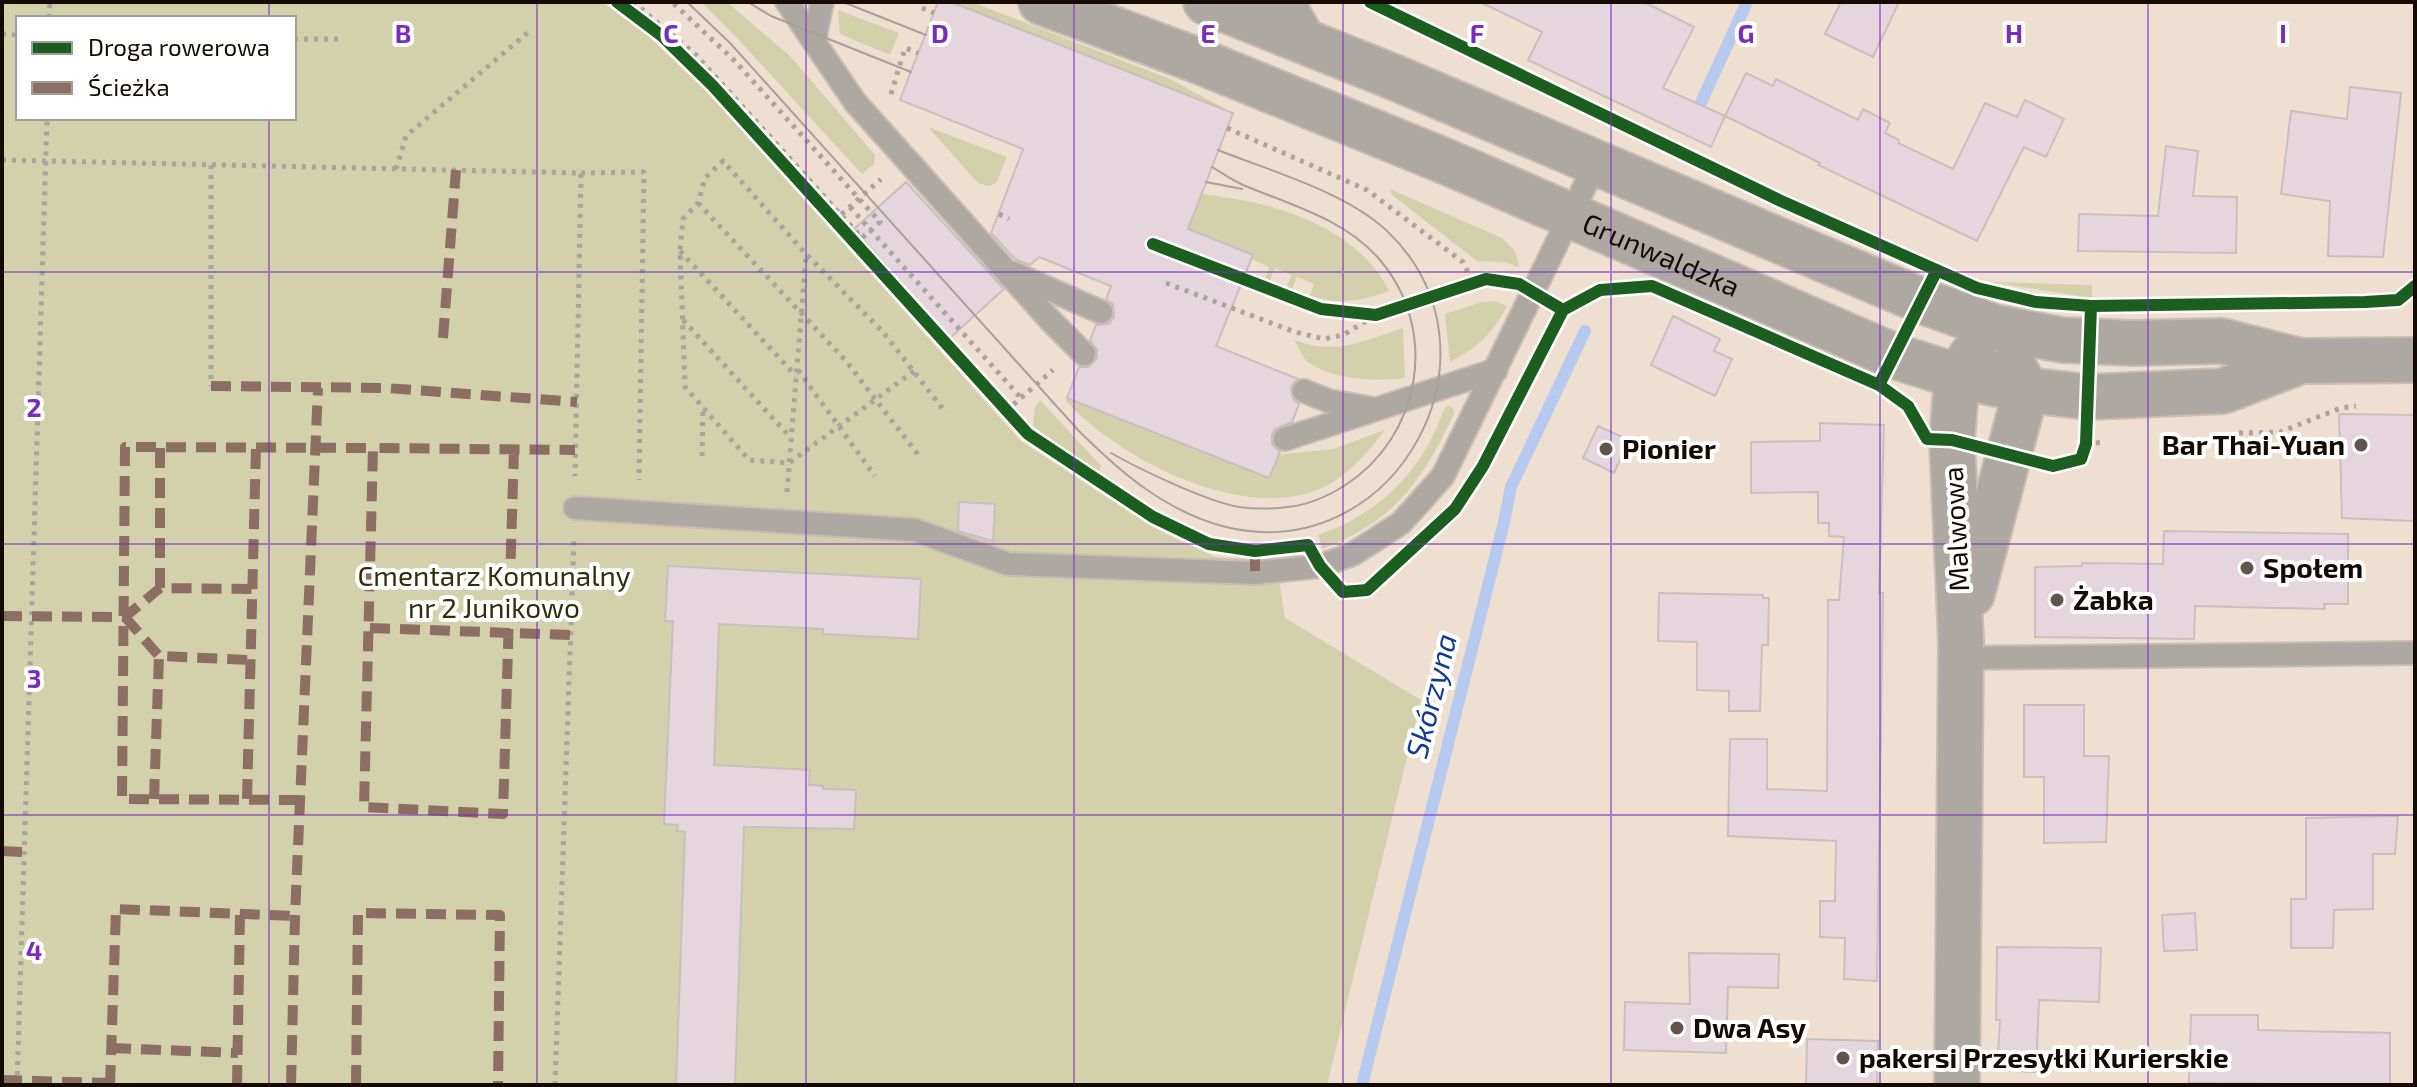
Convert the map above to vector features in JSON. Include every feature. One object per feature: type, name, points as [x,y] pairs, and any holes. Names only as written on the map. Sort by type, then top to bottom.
[{"type":"street","name":"Grunwaldzka","points":[[1041,2],[1199,61],[1432,156],[1894,356],[1957,376],[2026,390],[2089,397],[2223,391],[2301,361]]},
{"type":"street","name":"Grunwaldzka","points":[[1206,2],[1304,40],[1922,301],[1994,327],[2090,343],[2222,341],[2301,361],[2415,360]]},
{"type":"street","points":[[1282,2],[1304,40]]},
{"type":"street","points":[[1957,376],[1994,327],[2026,390]]},
{"type":"street","name":"Malwowa","points":[[1957,376],[1952,440],[1961,649],[1957,1085]]},
{"type":"street","name":"Malwowa","points":[[1961,649],[2007,454],[2026,390]]},
{"type":"lane","points":[[787,2],[855,102],[1084,354]]},
{"type":"lane","points":[[814,42],[822,2]]},
{"type":"lane","points":[[575,508],[915,530],[1008,564],[1255,573],[1320,566],[1353,554],[1401,523],[1443,476],[1596,163]]},
{"type":"lane","points":[[1008,271],[1101,312]]},
{"type":"lane","points":[[1285,439],[1496,370]]},
{"type":"lane","points":[[1304,391],[1329,401],[1375,409]]},
{"type":"lane","points":[[1961,649],[2415,653]]},
{"type":"path","points":[[617,2],[662,36],[698,70],[836,219],[866,234],[1021,398]]},
{"type":"path","points":[[633,2],[696,55],[867,256]]},
{"type":"path","points":[[672,2],[733,59],[880,222],[866,234]]},
{"type":"path","points":[[922,8],[934,13]]},
{"type":"path","points":[[396,169],[406,136],[532,29]]},
{"type":"path","points":[[296,39],[340,39]]},
{"type":"path","points":[[897,103],[890,92],[905,48],[918,53]]},
{"type":"path","points":[[17,1085],[47,120]]},
{"type":"path","points":[[1227,128],[1367,190],[1463,262],[1473,283]]},
{"type":"path","points":[[2,160],[644,172],[638,513]]},
{"type":"path","points":[[914,371],[789,463],[749,460],[685,387],[680,250],[683,219],[698,203],[705,178],[723,161],[806,254],[883,332],[914,371],[946,413]]},
{"type":"path","points":[[211,165],[211,386]]},
{"type":"path","points":[[555,1085],[575,508],[581,173]]},
{"type":"path","points":[[836,219],[881,179],[891,190]]},
{"type":"path","points":[[698,203],[846,361],[920,457]]},
{"type":"path","points":[[995,212],[1009,219]]},
{"type":"path","points":[[866,234],[990,381]]},
{"type":"path","points":[[680,250],[797,373],[875,476]]},
{"type":"path","points":[[784,521],[806,254]]},
{"type":"path","points":[[1166,283],[1295,332],[1324,339],[1343,335],[1376,315]]},
{"type":"path","points":[[1349,312],[1376,315]]},
{"type":"path","points":[[682,319],[791,438]]},
{"type":"path","points":[[1043,359],[1063,377]]},
{"type":"path","points":[[1003,407],[1021,398],[1053,370]]},
{"type":"path","points":[[702,456],[703,408]]},
{"type":"green space","name":"Cmentarz Komunalny nr 2 Junikowo","points":[[2,2],[602,2],[646,34],[709,94],[1021,441],[1149,525],[1179,540],[1216,557],[1276,560],[1285,618],[1421,700],[1327,1085],[2,1085]]},
{"type":"green space","points":[[701,2],[727,2],[791,57],[875,155],[874,164],[862,174]]},
{"type":"green space","points":[[951,2],[972,2],[1170,79],[1233,113]]},
{"type":"green space","points":[[838,10],[899,33],[890,55],[840,34]]},
{"type":"green space","points":[[928,127],[1007,157],[996,183],[989,186],[978,183]]},
{"type":"green space","points":[[1390,189],[1502,238],[1515,251],[1519,267],[1504,262],[1477,261],[1392,195]]},
{"type":"green space","points":[[1201,194],[1254,203],[1308,220],[1355,249],[1374,268],[1389,291],[1341,301],[1310,296],[1314,284],[1297,277],[1292,289],[1287,287],[1291,275],[1275,268],[1270,280],[1265,279],[1269,267],[1188,229]]},
{"type":"green space","points":[[1990,282],[2092,285],[2092,298]]},
{"type":"green space","points":[[1495,301],[1507,306],[1496,324],[1476,345],[1450,362],[1445,314]]},
{"type":"green space","points":[[1403,328],[1405,378],[1368,379],[1328,372],[1307,361],[1294,340],[1309,345],[1336,347]]},
{"type":"green space","points":[[1067,398],[1235,465],[1276,455],[1333,449],[1385,430],[1360,460],[1328,485],[1296,496],[1261,498],[1188,481],[1152,465],[1090,423],[1066,401]]},
{"type":"green space","points":[[1040,400],[1101,466],[1098,472],[1033,426],[1035,407]]},
{"type":"green space","points":[[1448,406],[1453,408],[1454,414],[1430,460],[1404,496],[1370,525],[1323,549],[1318,535],[1361,515],[1380,502],[1411,470]]},
{"type":"building","points":[[938,2],[951,2],[1233,113],[1188,229],[1253,255],[1216,346],[1298,379],[1291,387],[1293,399],[1299,404],[1292,422],[1275,429],[1272,435],[1272,444],[1280,452],[1269,478],[1067,398],[1079,367],[1088,367],[1097,358],[1097,350],[1090,340],[1096,325],[1109,324],[1114,317],[1113,304],[1106,299],[1111,286],[1039,257],[1030,265],[1015,259],[991,233],[1023,149],[900,100]]},
{"type":"building","points":[[1480,2],[1644,2],[1694,27],[1663,88],[1725,116],[1711,147],[1528,60],[1542,32]]},
{"type":"building","points":[[1841,2],[1899,2],[1873,57],[1825,34]]},
{"type":"building","points":[[1746,73],[1773,86],[1776,79],[1858,120],[1863,109],[1890,123],[1885,133],[1899,140],[1898,143],[1953,169],[1985,103],[2017,117],[2025,100],[2064,119],[2046,157],[2024,147],[1977,241],[1818,165],[1820,163],[1725,116]]},
{"type":"building","points":[[2350,87],[2401,93],[2383,257],[2328,256],[2330,201],[2281,194],[2291,111],[2347,119]]},
{"type":"building","points":[[2166,146],[2198,151],[2193,196],[2237,197],[2236,253],[2078,251],[2079,214],[2158,216]]},
{"type":"building","points":[[906,182],[1004,289],[950,338],[854,229]]},
{"type":"building","points":[[1673,316],[1720,339],[1714,351],[1732,359],[1715,396],[1651,365]]},
{"type":"building","points":[[2339,414],[2415,415],[2414,521],[2342,518]]},
{"type":"building","points":[[1820,423],[1884,425],[1879,593],[1883,593],[1877,981],[1844,979],[1845,938],[1820,937],[1820,901],[1835,901],[1836,841],[1728,836],[1730,739],[1767,739],[1767,789],[1827,791],[1828,600],[1839,600],[1844,537],[1829,536],[1829,523],[1818,523],[1818,492],[1751,493],[1751,442],[1820,441]]},
{"type":"building","name":"Pionier","points":[[1598,426],[1629,440],[1614,473],[1583,458]]},
{"type":"building","points":[[959,502],[995,504],[993,541],[958,531]]},
{"type":"building","points":[[2164,531],[2348,534],[2348,604],[2324,604],[2325,609],[2195,606],[2194,639],[2035,637],[2035,567],[2082,566],[2082,563],[2163,564]]},
{"type":"building","points":[[668,566],[921,579],[918,639],[823,634],[823,629],[719,624],[714,765],[810,770],[809,785],[823,786],[823,789],[856,790],[854,829],[744,827],[735,1085],[676,1085],[685,832],[677,831],[678,825],[664,824],[673,621],[665,621]]},
{"type":"building","points":[[1659,593],[1763,595],[1763,598],[1769,598],[1768,645],[1762,645],[1760,711],[1729,711],[1729,691],[1697,690],[1697,642],[1658,641]]},
{"type":"building","points":[[2024,705],[2084,705],[2084,756],[2109,756],[2106,842],[2044,843],[2044,777],[2024,777]]},
{"type":"building","points":[[2398,816],[2395,854],[2373,854],[2373,909],[2334,910],[2333,948],[2291,948],[2291,899],[2306,899],[2306,818]]},
{"type":"building","points":[[2195,913],[2197,950],[2164,951],[2162,915]]},
{"type":"building","points":[[1997,947],[2101,948],[2099,1002],[2039,1000],[2036,1072],[1997,1070],[2000,1020],[1996,1020]]},
{"type":"building","points":[[1689,953],[1779,954],[1778,988],[1728,987],[1726,1053],[1624,1050],[1625,1002],[1690,1004]]},
{"type":"building","points":[[2191,1015],[2258,1015],[2258,1030],[2390,1033],[2390,1085],[2189,1083]]},
{"type":"building","points":[[1807,1039],[1878,1041],[1877,1085],[1806,1085]]},
{"type":"waterway","name":"Skórzyna","points":[[1694,118],[1747,2]]},
{"type":"waterway","name":"Skórzyna","points":[[1362,1085],[1511,487],[1585,331]]},
{"type":"tram line","points":[[687,2],[730,43],[1078,430],[1110,460],[1162,500],[1201,519],[1222,526],[1284,531],[1338,516],[1384,485],[1417,441],[1436,390],[1439,335],[1424,281],[1387,231],[1370,217],[1329,194],[1218,150]]},
{"type":"tram line","points":[[748,2],[771,16],[911,72]]},
{"type":"tram line","points":[[843,2],[926,35]]},
{"type":"tram line","points":[[1111,453],[1174,484],[1226,504],[1251,508],[1288,507],[1331,493],[1370,465],[1391,440],[1405,412],[1413,381],[1415,350],[1411,318],[1399,288],[1380,260],[1351,234],[1334,224],[1243,185],[1212,167]]},
{"type":"tram line","points":[[1206,182],[1242,189]]},
{"type":"marked path","points":[[443,338],[456,170]]},
{"type":"marked path","points":[[211,386],[386,388],[577,402]]},
{"type":"marked path","points":[[291,1085],[295,916],[318,388]]},
{"type":"marked path","points":[[299,800],[122,799],[125,447],[373,448]]},
{"type":"marked path","points":[[160,447],[160,588]]},
{"type":"marked path","points":[[247,799],[256,447]]},
{"type":"marked path","points":[[514,449],[503,814],[364,807],[373,448],[575,450]]},
{"type":"marked path","points":[[1255,551],[1255,573]]},
{"type":"marked path","points":[[2,616],[125,617],[160,588],[252,589]]},
{"type":"marked path","points":[[125,617],[159,656],[250,660]]},
{"type":"marked path","points":[[370,628],[570,635]]},
{"type":"marked path","points":[[154,799],[159,656]]},
{"type":"marked path","points":[[2,851],[24,852]]},
{"type":"marked path","points":[[110,1085],[116,909],[295,916]]},
{"type":"marked path","points":[[237,1085],[240,913]]},
{"type":"marked path","points":[[356,1085],[358,913],[500,915],[498,1085]]},
{"type":"marked path","points":[[111,1048],[238,1053]]},
{"type":"marked path","points":[[2,1080],[110,1083]]},
{"type":"cycle path","points":[[617,2],[662,36],[713,86],[1028,434],[1153,517],[1209,544],[1255,551],[1308,545],[1320,566],[1343,592],[1367,590],[1455,509],[1483,466],[1563,310],[1600,290],[1652,286],[1879,385],[1908,406],[1927,439],[1952,440],[2053,466],[2081,459],[2086,444],[2091,306]]},
{"type":"cycle path","points":[[1370,2],[1781,201],[1977,288],[2036,302],[2091,306],[2398,300],[2415,286]]},
{"type":"cycle path","points":[[1153,244],[1321,309],[1376,315],[1486,279],[1519,284],[1563,310]]},
{"type":"cycle path","points":[[1879,385],[1937,270]]},
{"type":"place","name":"Bar Thai-Yuan","points":[[2361,445]]},
{"type":"place","name":"Pionier","points":[[1606,449]]},
{"type":"place","name":"Społem","points":[[2247,568]]},
{"type":"place","name":"Żabka","points":[[2057,600]]},
{"type":"place","name":"Dwa Asy","points":[[1677,1028]]},
{"type":"place","name":"pakersi Przesyłki Kurierskie","points":[[1843,1058]]}]
